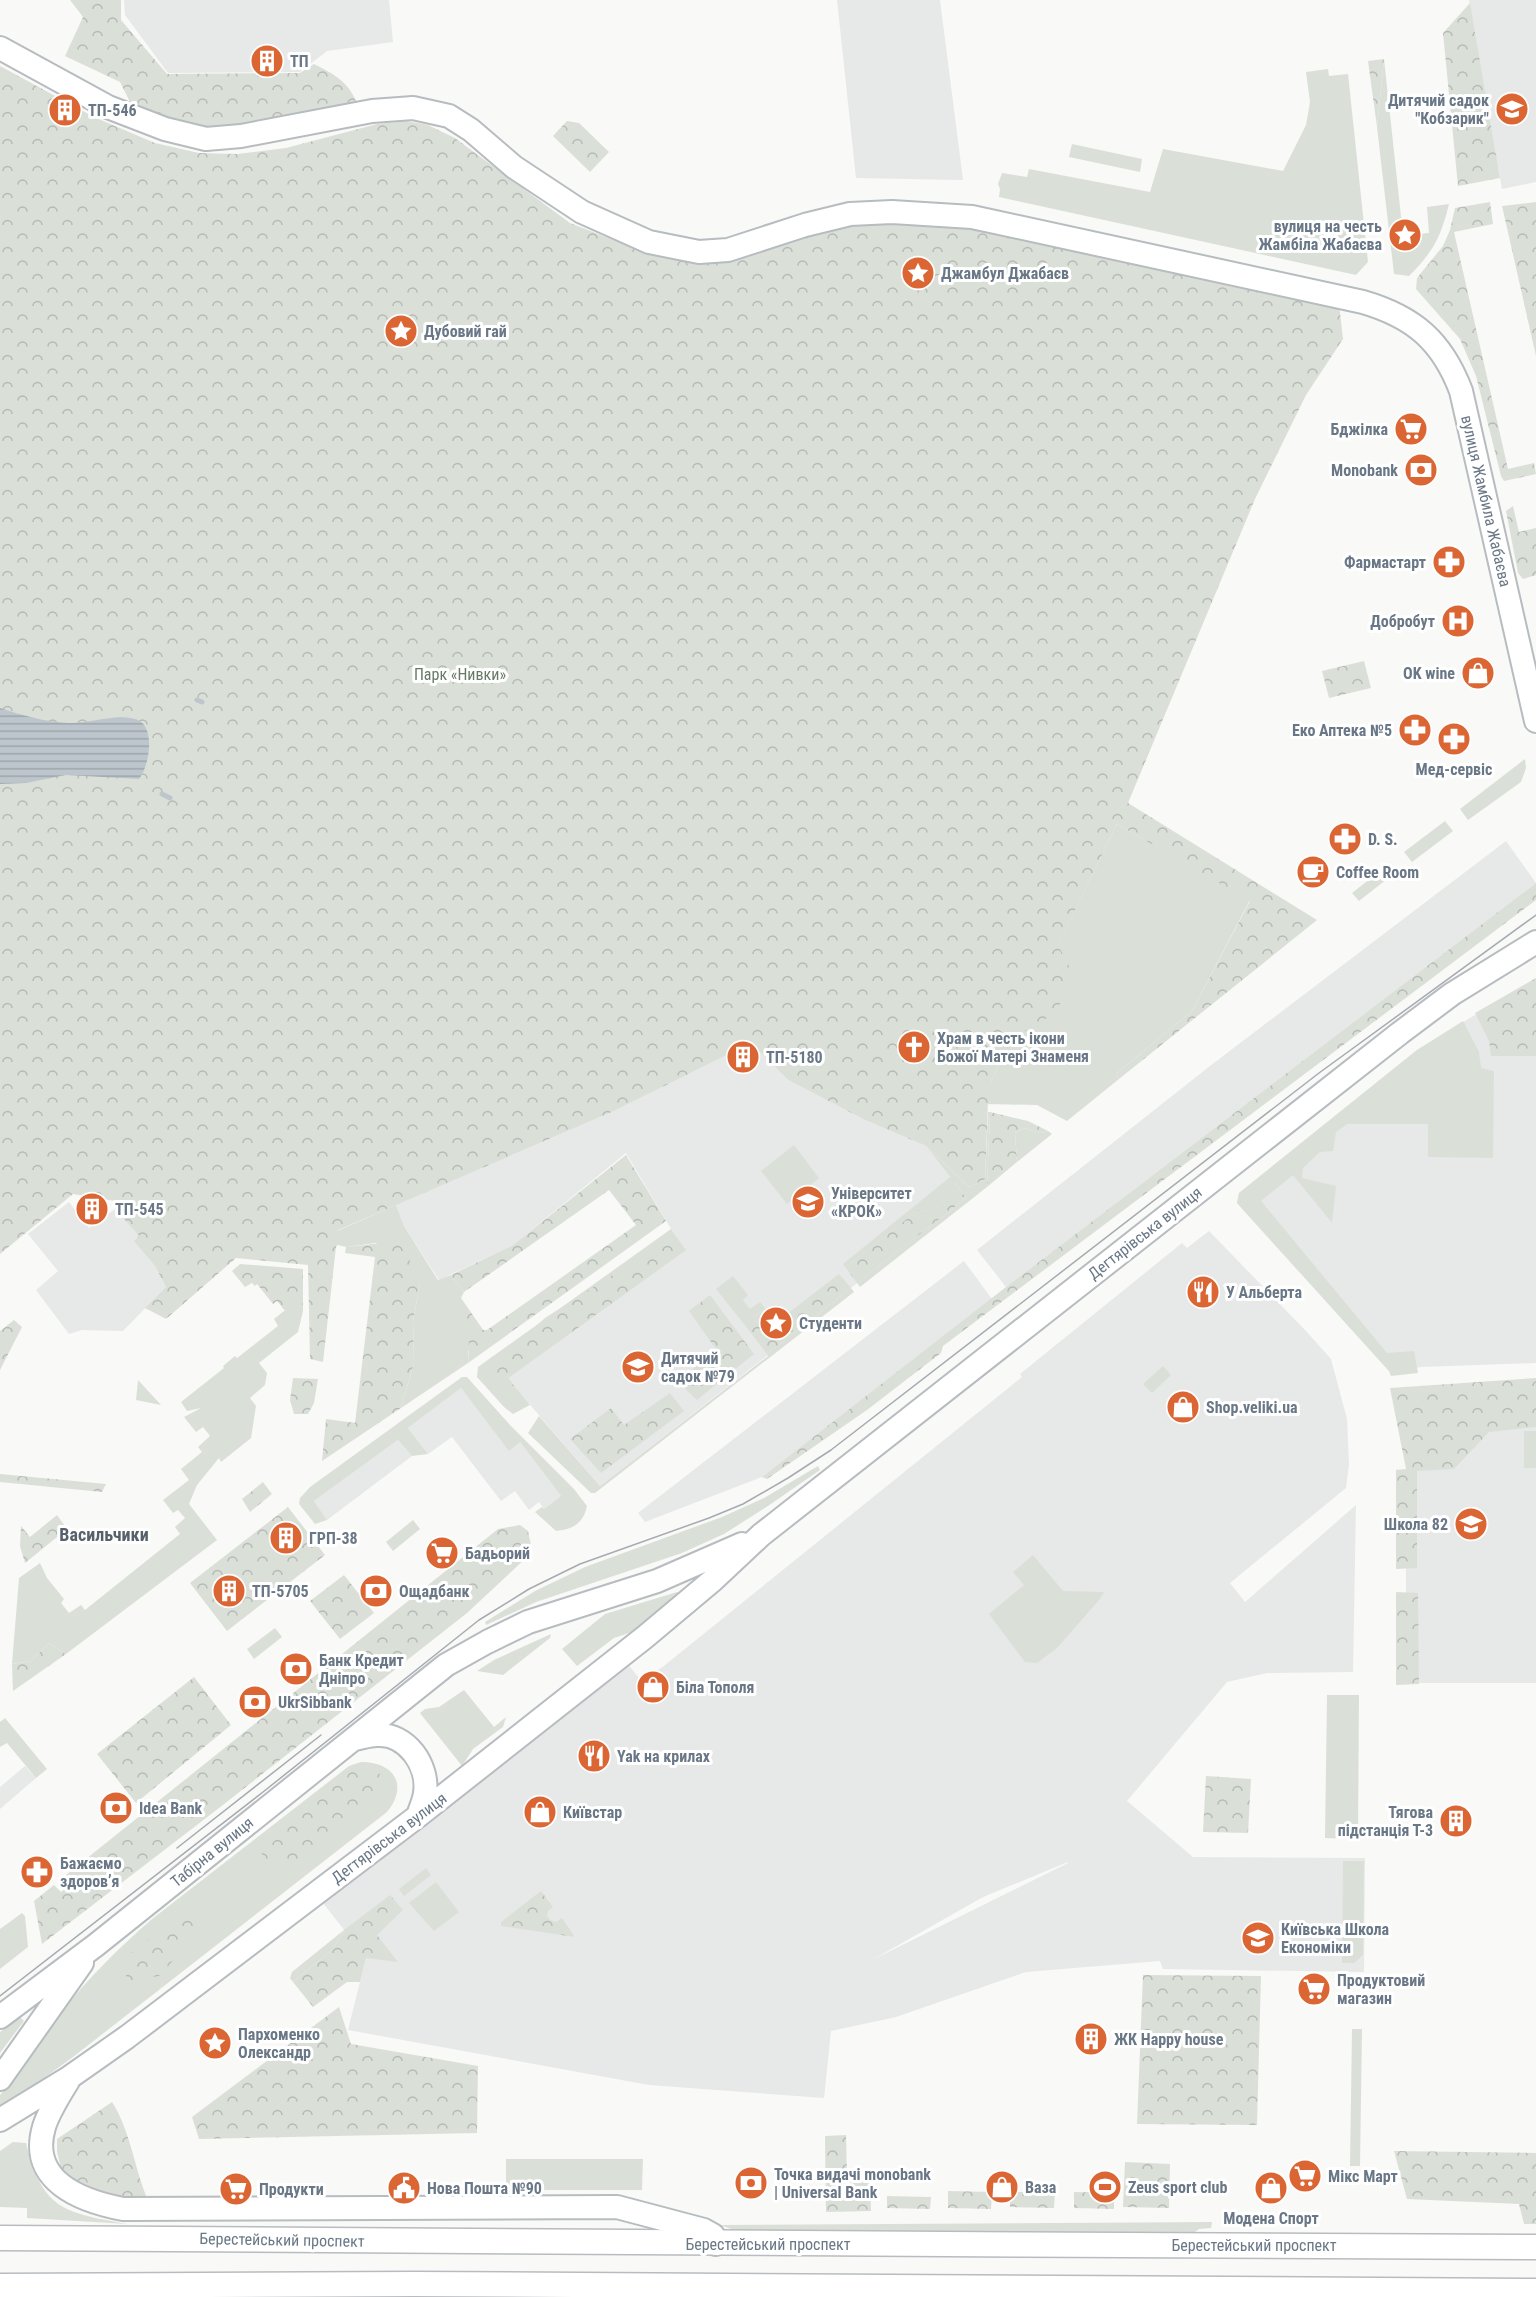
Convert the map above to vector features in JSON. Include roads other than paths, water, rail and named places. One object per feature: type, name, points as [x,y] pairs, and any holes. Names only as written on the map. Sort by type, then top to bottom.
[{"type":"main road","name":"вулиця Жамбила Жабаєва","points":[[0,48],[108,107],[165,129],[206,139],[241,136],[372,111],[413,108],[449,116],[471,130],[514,167],[582,212],[649,242],[699,252],[728,250],[805,225],[850,214],[892,212],[972,217],[1363,302],[1389,310],[1413,323],[1442,351],[1461,391],[1536,721]]},
{"type":"main road","name":"Дегтярівська вулиця","points":[[0,2120],[70,2077],[127,2037],[418,1816],[645,1637],[713,1580],[761,1535],[1400,1033],[1452,994],[1536,942]]},
{"type":"main road","name":"Дегтярівська вулиця","points":[[420,1684],[446,1665],[487,1641],[528,1622],[657,1581],[761,1535]]},
{"type":"main road","name":"Табірна вулиця","points":[[0,2017],[96,1945],[420,1684]]},
{"type":"main road","points":[[354,1739],[379,1734],[396,1738],[410,1748],[421,1763],[425,1779],[425,1794],[418,1816]]},
{"type":"main road","points":[[0,2079],[52,2003],[96,1945]]},
{"type":"main road","points":[[70,2077],[44,2127],[41,2150],[46,2167],[58,2184],[99,2205],[123,2209],[617,2207],[704,2230],[713,2235],[716,2244]]},
{"type":"main road","name":"Берестейський проспект","points":[[0,2238],[716,2244],[1287,2244],[1536,2247]]},
{"type":"main road","points":[[0,2286],[580,2292],[1536,2291]]},
{"type":"waterway","points":[[197,700],[202,702]]},
{"type":"waterway","points":[[162,794],[170,798]]},
{"type":"tram line","points":[[0,1996],[263,1792],[479,1620],[529,1589],[580,1564],[743,1504],[831,1450],[1319,1073],[1536,915]]},
{"type":"tram line","points":[[177,1848],[321,1735]]},
{"type":"place","name":"ТП","points":[[267,61]]},
{"type":"place","name":"Дитячий садок \"Кобзарик\"","points":[[1512,109]]},
{"type":"place","name":"ТП-546","points":[[65,110]]},
{"type":"place","name":"вулиця на честь Жамбіла Жабаєва","points":[[1405,235]]},
{"type":"place","name":"Джамбул Джабаєв","points":[[918,273]]},
{"type":"place","name":"Дубовий гай","points":[[401,331]]},
{"type":"place","name":"Бджілка","points":[[1411,429]]},
{"type":"place","name":"Monobank","points":[[1421,470]]},
{"type":"place","name":"Фармастарт","points":[[1449,562]]},
{"type":"place","name":"Добробут","points":[[1458,621]]},
{"type":"place","name":"OK wine","points":[[1478,673]]},
{"type":"place","name":"Еко Аптека №5","points":[[1415,730]]},
{"type":"place","name":"Мед-сервіс","points":[[1454,739]]},
{"type":"place","name":"D. S.","points":[[1345,839]]},
{"type":"place","name":"Coffee Room","points":[[1313,872]]},
{"type":"place","name":"Храм в честь ікони Божої Матері Знаменя","points":[[914,1047]]},
{"type":"place","name":"ТП-5180","points":[[743,1057]]},
{"type":"place","name":"Університет «КРОК»","points":[[808,1202]]},
{"type":"place","name":"ТП-545","points":[[92,1209]]},
{"type":"place","name":"У Альберта","points":[[1203,1292]]},
{"type":"place","name":"Студенти","points":[[776,1323]]},
{"type":"place","name":"Дитячий садок №79","points":[[638,1367]]},
{"type":"place","name":"Shop.veliki.ua","points":[[1183,1407]]},
{"type":"place","name":"Школа 82","points":[[1471,1524]]},
{"type":"place","name":"ГРП-38","points":[[286,1538]]},
{"type":"place","name":"Бадьорий","points":[[442,1553]]},
{"type":"place","name":"ТП-5705","points":[[229,1591]]},
{"type":"place","name":"Ощадбанк","points":[[376,1591]]},
{"type":"place","name":"Банк Кредит Дніпро","points":[[296,1669]]},
{"type":"place","name":"Біла Тополя","points":[[653,1687]]},
{"type":"place","name":"UkrSibbank","points":[[255,1702]]},
{"type":"place","name":"Yak на крилах","points":[[594,1756]]},
{"type":"place","name":"Idea Bank","points":[[116,1808]]},
{"type":"place","name":"Київстар","points":[[540,1812]]},
{"type":"place","name":"Тягова підстанція Т-3","points":[[1456,1821]]},
{"type":"place","name":"Бажаємо здоровʼя","points":[[37,1872]]},
{"type":"place","name":"Київська Школа Економіки","points":[[1258,1938]]},
{"type":"place","name":"Продуктовий магазин","points":[[1314,1989]]},
{"type":"place","name":"ЖК Happy house","points":[[1091,2039]]},
{"type":"place","name":"Пархоменко Олександр","points":[[215,2043]]},
{"type":"place","name":"Мікс Март","points":[[1305,2176]]},
{"type":"place","name":"Точка видачі monobank | Universal Bank","points":[[751,2183]]},
{"type":"place","name":"Ваза","points":[[1002,2187]]},
{"type":"place","name":"Zeus sport club","points":[[1105,2187]]},
{"type":"place","name":"Нова Пошта №90","points":[[404,2188]]},
{"type":"place","name":"Модена Спорт","points":[[1271,2188]]},
{"type":"place","name":"Продукти","points":[[236,2189]]},
{"type":"district","name":"Васильчики","points":[[104,1534]]},
{"type":"park label","name":"Парк «Нивки»","points":[[460,674]]}]
